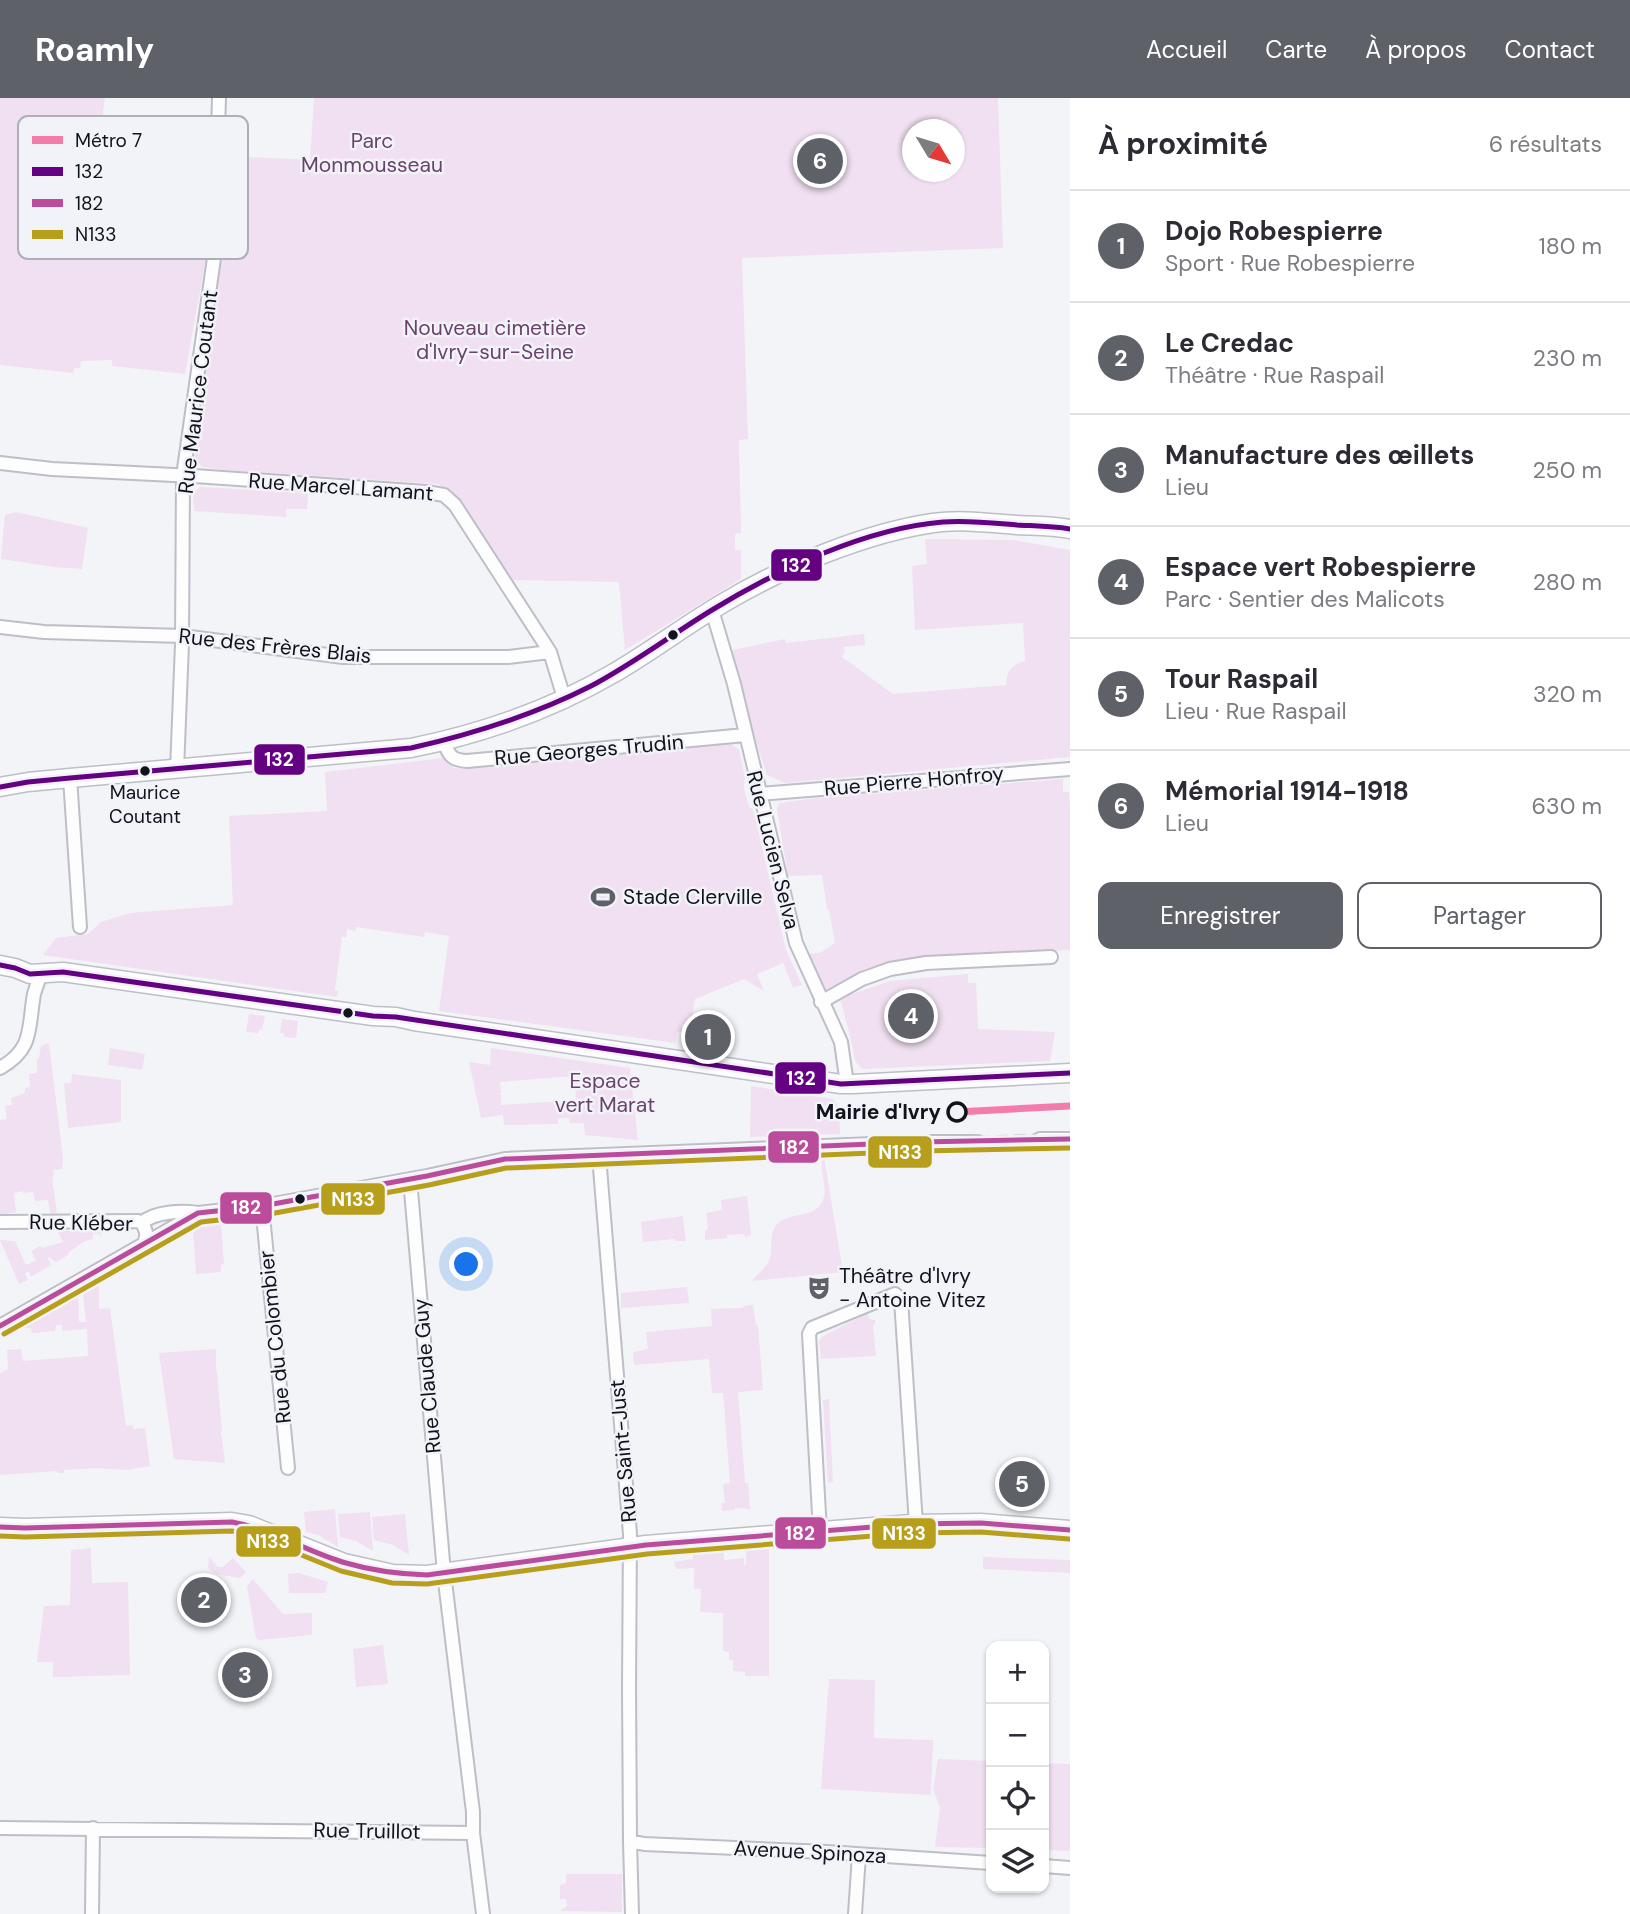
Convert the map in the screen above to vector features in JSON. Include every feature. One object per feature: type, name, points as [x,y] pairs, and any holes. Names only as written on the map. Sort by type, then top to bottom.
[{"type":"main road","points":[[0,787],[70,778],[411,748],[444,742],[495,726],[564,698],[614,673],[712,610],[797,565],[838,549],[909,528],[940,522],[975,521],[1070,529]]},
{"type":"main road","points":[[0,965],[30,974],[63,972],[396,1017],[847,1084],[1070,1073]]},
{"type":"main road","points":[[0,1527],[232,1522],[248,1525],[344,1563],[393,1574],[443,1573],[629,1547],[916,1524],[981,1523],[1070,1530]]},
{"type":"street","name":"Rue Maurice Coutant","points":[[218,116],[219,98]]},
{"type":"street","name":"Rue Maurice Coutant","points":[[177,769],[182,636],[183,476],[214,259]]},
{"type":"street","name":"Rue Marcel Lamant","points":[[0,463],[52,469],[444,495],[455,505],[550,652],[564,698]]},
{"type":"street","name":"Rue Lucien Selva","points":[[712,610],[734,684],[796,943],[841,1042],[847,1084]]},
{"type":"street","name":"Rue des Frères Blais","points":[[0,628],[182,636],[343,657],[508,657],[550,652]]},
{"type":"street","name":"Rue Georges Trudin","points":[[444,742],[448,753],[458,761],[467,761],[745,735]]},
{"type":"street","name":"Rue Pierre Honfroy","points":[[759,794],[1070,769]]},
{"type":"street","points":[[70,778],[80,927]]},
{"type":"street","points":[[821,1002],[862,979],[890,969],[926,963],[1051,957]]},
{"type":"street","points":[[0,1068],[18,1054],[26,1043],[41,973]]},
{"type":"street","points":[[1040,1139],[1070,1139]]},
{"type":"street","points":[[142,1223],[152,1216],[262,1206],[505,1159],[978,1142]]},
{"type":"street","name":"Rue Saint-Just","points":[[598,1156],[630,1534],[632,1914]]},
{"type":"street","name":"Rue Claude Guy","points":[[410,1179],[443,1573]]},
{"type":"street","name":"Rue du Colombier","points":[[262,1206],[288,1468]]},
{"type":"street","points":[[0,1326],[198,1213]]},
{"type":"street","name":"Rue Kléber","points":[[0,1222],[132,1221],[142,1223],[147,1237],[144,1243]]},
{"type":"street","points":[[821,1532],[808,1334],[812,1328],[895,1294],[901,1300],[916,1524]]},
{"type":"street","points":[[443,1573],[472,1812],[472,1833],[484,1914]]},
{"type":"street","name":"Rue Truillot","points":[[0,1828],[472,1833]]},
{"type":"street","points":[[92,1914],[93,1828]]},
{"type":"street","name":"Avenue Spinoza","points":[[630,1841],[643,1844],[986,1863]]},
{"type":"street","points":[[855,1914],[859,1855]]},
{"type":"street","points":[[1049,1866],[1070,1868]]},
{"type":"green space","points":[[0,98],[105,98],[102,116],[18,116],[18,259],[206,259],[185,374],[112,366],[112,360],[81,361],[80,368],[74,368],[73,373],[0,365]]},
{"type":"green space","name":"Nouveau cimetière d'Ivry-sur-Seine","points":[[314,98],[998,98],[1003,248],[742,258],[748,439],[739,440],[741,533],[735,534],[735,550],[741,550],[741,579],[625,650],[619,582],[513,580],[453,493],[438,484],[202,467],[194,458],[218,259],[248,259],[248,157],[310,160]]},
{"type":"green space","points":[[200,487],[308,493],[307,509],[286,509],[286,517],[194,511],[193,493]]},
{"type":"green space","points":[[16,512],[88,528],[82,569],[1,559],[5,515]]},
{"type":"green space","points":[[925,539],[1013,540],[1070,550],[1070,757],[785,783],[767,775],[742,700],[733,650],[785,639],[786,643],[864,634],[865,645],[843,647],[845,651],[842,657],[893,694],[1006,685],[1011,669],[1025,661],[1023,623],[915,630],[912,566],[927,564]]},
{"type":"green space","name":"Stade Clerville","points":[[731,744],[739,750],[745,792],[749,807],[753,809],[786,950],[802,985],[791,988],[793,987],[783,963],[757,974],[764,991],[744,979],[695,999],[691,1024],[682,1024],[682,1028],[691,1029],[690,1033],[677,1032],[675,1043],[439,1011],[449,936],[425,932],[424,937],[356,927],[355,931],[347,929],[346,937],[342,937],[335,990],[338,991],[337,997],[43,955],[56,938],[88,934],[101,922],[130,913],[233,905],[229,816],[327,811],[325,772],[444,758],[454,768]]},
{"type":"green space","points":[[1063,779],[1063,792],[1069,792],[1070,808],[1070,950],[927,956],[865,969],[825,990],[807,954],[820,953],[835,943],[822,875],[788,876],[777,809],[779,803]]},
{"type":"green space","points":[[968,974],[968,983],[976,983],[978,1029],[1055,1032],[1050,1061],[862,1069],[855,1061],[840,998],[890,981]]},
{"type":"green space","points":[[249,1014],[265,1016],[262,1030],[258,1033],[246,1032]]},
{"type":"green space","points":[[282,1019],[298,1021],[296,1038],[284,1037],[284,1033],[280,1033]]},
{"type":"green space","points":[[49,1043],[63,1158],[62,1169],[53,1170],[52,1177],[57,1213],[50,1213],[48,1200],[35,1201],[33,1192],[23,1191],[14,1193],[16,1212],[0,1215],[0,1120],[7,1119],[5,1106],[12,1105],[11,1098],[25,1093],[25,1088],[30,1087],[29,1074],[37,1073],[41,1046]]},
{"type":"green space","points":[[110,1048],[145,1054],[142,1070],[108,1065]]},
{"type":"green space","name":"Espace vert Marat","points":[[491,1048],[630,1068],[638,1140],[585,1135],[584,1123],[570,1123],[569,1118],[558,1118],[558,1124],[504,1125],[503,1115],[481,1118],[469,1062],[490,1065]],"holes":[[[574,1076],[576,1100],[501,1105],[501,1095],[498,1094],[501,1093],[500,1082]]]},
{"type":"green space","points":[[72,1074],[121,1080],[121,1122],[68,1128],[64,1083],[71,1083]]},
{"type":"green space","points":[[751,1086],[833,1099],[839,1107],[840,1134],[750,1137]]},
{"type":"green space","points":[[824,1157],[843,1272],[752,1281],[769,1261],[772,1234],[776,1225],[786,1218],[810,1212],[820,1206],[825,1189],[822,1168]]},
{"type":"green space","points":[[747,1196],[751,1235],[727,1235],[727,1238],[705,1240],[705,1231],[708,1228],[706,1213],[722,1210],[721,1200]]},
{"type":"green space","points":[[683,1216],[686,1241],[674,1239],[643,1242],[641,1222]]},
{"type":"green space","points":[[221,1224],[224,1264],[221,1265],[221,1272],[196,1274],[193,1229]]},
{"type":"green space","points":[[57,1231],[101,1231],[101,1239],[100,1234],[93,1234],[93,1239],[56,1262],[47,1256],[51,1265],[31,1277],[29,1272],[25,1273],[28,1280],[19,1284],[0,1240],[15,1241],[26,1265],[36,1260],[31,1251],[40,1246],[42,1248],[63,1242]]},
{"type":"green space","points":[[99,1285],[99,1309],[110,1308],[126,1426],[133,1425],[134,1429],[145,1428],[150,1466],[127,1470],[96,1468],[64,1470],[64,1473],[57,1471],[0,1475],[0,1373],[8,1369],[7,1350],[21,1349],[23,1361],[88,1356],[87,1329],[62,1331],[62,1325],[56,1325],[55,1331],[32,1333],[31,1328],[20,1328],[78,1295],[79,1322],[86,1322],[83,1295]]},
{"type":"green space","points":[[687,1287],[689,1303],[621,1308],[621,1293]]},
{"type":"green space","points":[[753,1305],[758,1325],[763,1390],[738,1392],[745,1483],[748,1483],[750,1509],[722,1511],[721,1503],[725,1503],[723,1484],[730,1483],[723,1393],[712,1393],[709,1359],[634,1365],[633,1352],[648,1349],[646,1332],[712,1326],[711,1309]]},
{"type":"green space","points":[[868,1313],[869,1319],[875,1320],[873,1325],[876,1356],[821,1359],[819,1341],[823,1336]]},
{"type":"green space","points":[[216,1349],[225,1463],[174,1459],[159,1353]]},
{"type":"green space","points":[[829,1399],[833,1482],[828,1483],[823,1400]]},
{"type":"green space","points":[[335,1509],[338,1547],[318,1535],[306,1532],[304,1512]]},
{"type":"green space","points":[[370,1512],[373,1551],[356,1541],[340,1537],[338,1514]]},
{"type":"green space","points":[[405,1514],[409,1555],[393,1545],[374,1540],[372,1517]]},
{"type":"green space","points":[[769,1544],[769,1676],[745,1676],[745,1672],[733,1671],[733,1660],[729,1660],[729,1652],[723,1651],[723,1613],[700,1612],[701,1589],[694,1589],[694,1568],[676,1569],[674,1562],[693,1559],[693,1549],[724,1547],[724,1560],[744,1558],[746,1565],[746,1545]]},
{"type":"green space","points":[[91,1548],[92,1583],[128,1582],[130,1675],[53,1677],[53,1662],[37,1662],[44,1606],[70,1605],[71,1550]]},
{"type":"green space","points":[[209,1557],[218,1567],[223,1567],[233,1558],[246,1572],[240,1578],[216,1574],[208,1568]]},
{"type":"green space","points":[[983,1557],[1070,1560],[1070,1573],[983,1569]]},
{"type":"green space","points":[[299,1573],[328,1582],[325,1593],[289,1593],[288,1574]]},
{"type":"green space","points":[[253,1579],[283,1614],[312,1613],[312,1635],[259,1640],[256,1638],[247,1586]]},
{"type":"green space","points":[[383,1645],[388,1684],[356,1687],[353,1649]]},
{"type":"green space","points":[[829,1679],[875,1680],[874,1738],[933,1740],[931,1795],[821,1789]]},
{"type":"green space","points":[[938,1759],[986,1761],[986,1848],[935,1847],[940,1808],[933,1789]]},
{"type":"green space","points":[[1049,1763],[1070,1764],[1070,1851],[1049,1850]]},
{"type":"green space","points":[[566,1874],[622,1874],[622,1912],[560,1911],[567,1906],[566,1899],[560,1899],[560,1885],[566,1883]]},
{"type":"tunnel","points":[[978,1142],[1040,1139]]},
{"type":"metro line","name":"7","points":[[957,1112],[1070,1106]]},
{"type":"transit line","name":"132","points":[[0,787],[70,778],[411,748],[434,743],[503,723],[591,686],[737,595],[794,566],[854,542],[914,526],[943,522],[1070,529]]},
{"type":"transit line","name":"132","points":[[0,965],[30,974],[63,972],[396,1017],[841,1084],[1070,1073]]},
{"type":"transit line","name":"182","points":[[0,1326],[198,1213],[262,1206],[505,1159],[921,1142],[1070,1139]]},
{"type":"transit line","name":"N133","points":[[4,1334],[201,1222],[264,1215],[506,1168],[921,1151],[1070,1148]]},
{"type":"transit line","name":"182","points":[[0,1527],[232,1522],[247,1525],[356,1566],[386,1572],[427,1575],[646,1545],[911,1524],[981,1523],[1070,1530]]},
{"type":"transit line","name":"N133","points":[[0,1536],[231,1531],[247,1533],[341,1571],[392,1583],[427,1584],[647,1554],[911,1533],[981,1532],[1069,1539]]},
{"type":"place","name":"Mémorial 1914-1918","points":[[820,161]]},
{"type":"place","name":"Maurice Coutant","points":[[145,771]]},
{"type":"place","name":"Stade Clerville","points":[[603,897]]},
{"type":"place","name":"Espace vert Robespierre","points":[[911,1016]]},
{"type":"place","name":"Dojo Robespierre","points":[[708,1037]]},
{"type":"place","name":"Mairie d'Ivry","points":[[957,1112]]},
{"type":"place","name":"Théâtre d'Ivry - Antoine Vitez","points":[[819,1288]]},
{"type":"place","name":"Tour Raspail","points":[[1022,1484]]},
{"type":"place","name":"Le Credac","points":[[204,1600]]},
{"type":"place","name":"Manufacture des œillets","points":[[245,1675]]},
{"type":"park label","name":"Parc Monmousseau","points":[[372,153]]}]
